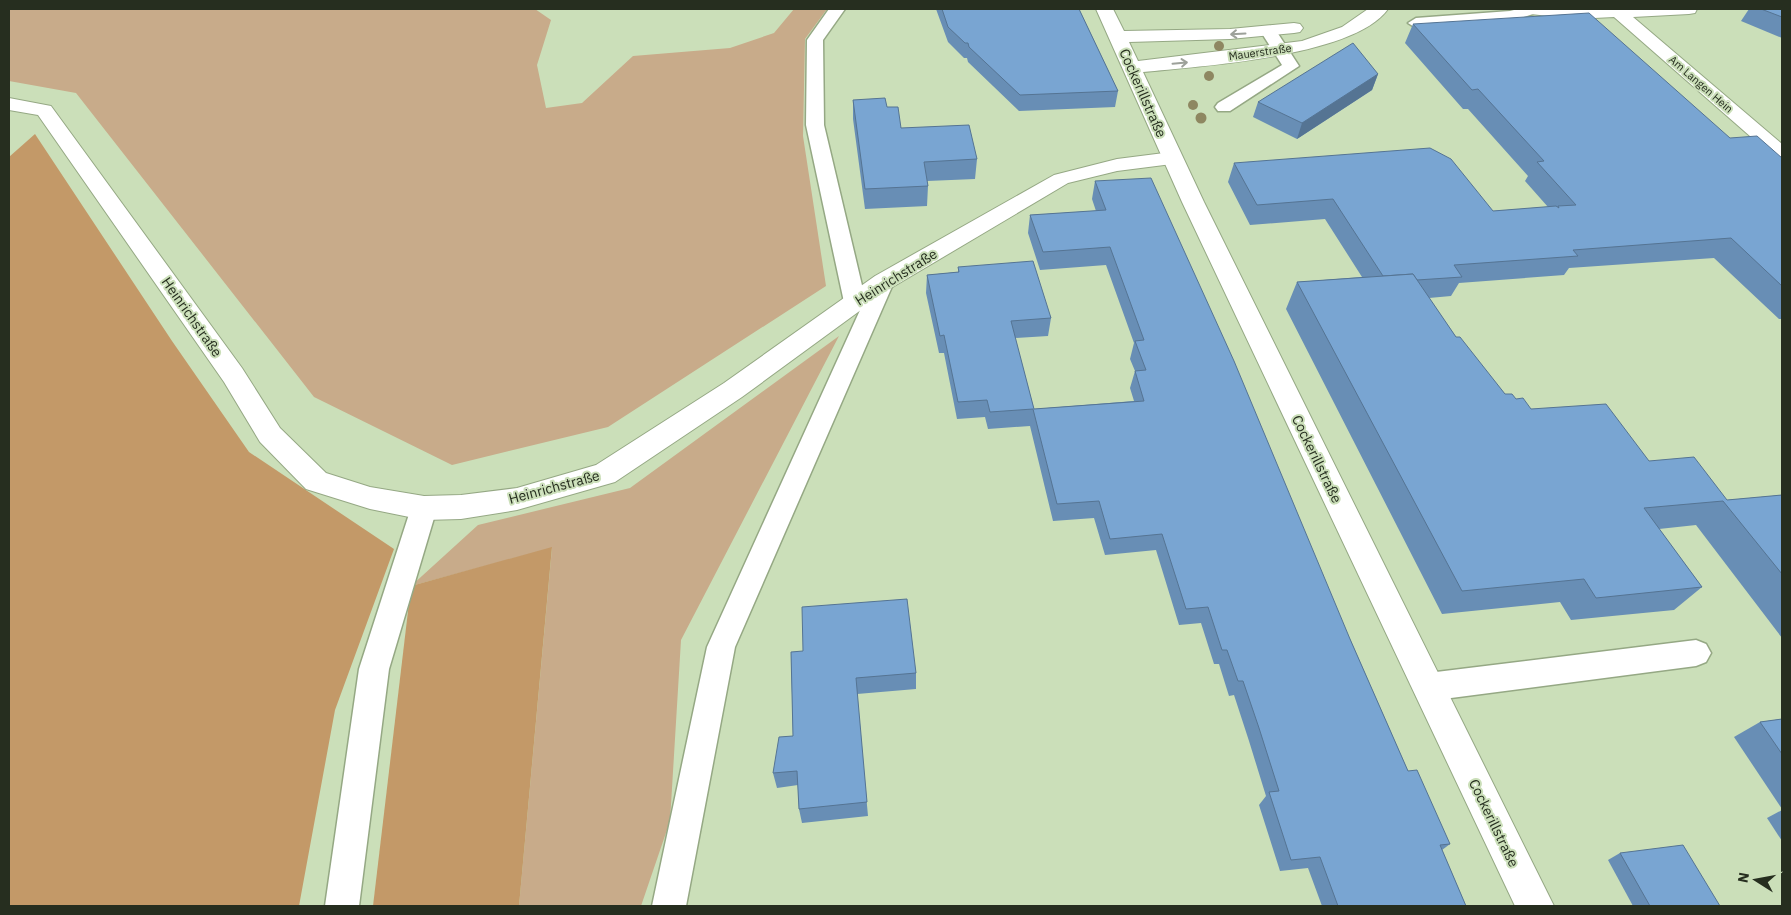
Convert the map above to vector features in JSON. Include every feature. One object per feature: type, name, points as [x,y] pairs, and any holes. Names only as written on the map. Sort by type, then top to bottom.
[{"type":"street","name":"Cockerillstraße","points":[[1105,9],[1172,158],[1534,906]]},
{"type":"street","name":"Mauerstraße","points":[[1118,37],[1269,32],[1335,22],[1371,9]]},
{"type":"street","name":"Mauerstraße","points":[[1132,67],[1187,62],[1305,46],[1348,31],[1379,9]]},
{"type":"street","points":[[1532,9],[1574,14],[1620,14],[1689,9]]},
{"type":"street","name":"Am Langen Hein","points":[[1620,14],[1782,154]]},
{"type":"street","name":"Heinrichstraße","points":[[9,104],[44,110],[233,375],[270,435],[316,481],[370,498],[424,508],[461,507],[517,499],[605,474],[733,390],[883,282],[1061,179],[1117,165],[1172,158]]},
{"type":"lane","points":[[838,9],[815,40],[815,124],[856,302]]},
{"type":"lane","points":[[1416,23],[1512,16],[1532,9]]},
{"type":"lane","points":[[1224,107],[1292,66],[1269,32]]},
{"type":"lane","points":[[669,906],[721,648],[883,282]]},
{"type":"lane","points":[[342,906],[374,670],[424,508]]},
{"type":"lane","points":[[1428,687],[1696,653]]},
{"type":"shaded area","points":[[9,9],[535,9],[551,20],[537,65],[546,108],[582,103],[633,56],[730,48],[774,33],[794,9],[827,9],[805,39],[803,136],[826,286],[608,427],[452,465],[314,397],[76,93],[9,81]]},
{"type":"shaded area","points":[[35,134],[172,341],[249,452],[394,549],[335,710],[299,906],[9,906],[9,157]]},
{"type":"shaded area","points":[[839,336],[681,640],[670,821],[641,906],[519,906],[552,548],[411,586],[478,525],[630,488]]},
{"type":"shaded area","points":[[552,547],[519,906],[373,906],[411,586]]},
{"type":"building","points":[[942,9],[1079,9],[1118,91],[1020,95],[969,47],[968,43],[965,43],[948,27]]},
{"type":"building","points":[[1761,9],[1782,9],[1782,17]]},
{"type":"building","points":[[1589,13],[1730,138],[1757,136],[1782,158],[1782,286],[1731,238],[1573,250],[1578,256],[1454,265],[1462,277],[1417,280],[1413,274],[1383,276],[1333,199],[1257,205],[1234,163],[1430,148],[1451,159],[1493,211],[1556,206],[1559,208],[1558,206],[1576,205],[1537,162],[1544,161],[1478,89],[1472,90],[1413,24]]},
{"type":"building","points":[[1353,43],[1378,74],[1302,123],[1258,102]]},
{"type":"building","points":[[885,98],[887,107],[898,107],[901,128],[969,125],[977,159],[924,162],[928,186],[865,189],[853,100]]},
{"type":"building","points":[[1151,178],[1234,361],[1350,639],[1408,771],[1417,770],[1450,844],[1440,845],[1466,906],[1338,906],[1320,857],[1291,860],[1269,792],[1279,791],[1243,681],[1238,681],[1227,650],[1222,650],[1208,607],[1186,609],[1162,534],[1110,539],[1099,501],[1057,504],[1033,409],[990,412],[987,400],[958,402],[944,335],[940,336],[927,275],[959,272],[958,267],[1033,261],[1051,318],[1011,321],[1034,409],[1144,401],[1135,371],[1146,370],[1135,341],[1144,340],[1110,247],[1043,252],[1030,215],[1106,210],[1095,181]]},
{"type":"building","points":[[1413,274],[1456,337],[1460,337],[1505,394],[1512,394],[1516,399],[1523,398],[1531,409],[1606,404],[1649,461],[1694,457],[1727,500],[1782,495],[1782,574],[1723,501],[1644,508],[1702,587],[1596,598],[1584,579],[1462,591],[1297,282]]},
{"type":"building","points":[[907,599],[916,673],[856,678],[867,802],[799,809],[797,771],[773,773],[779,737],[793,736],[791,652],[803,651],[802,607]]},
{"type":"building","points":[[1782,719],[1782,754],[1760,722]]},
{"type":"building","points":[[1683,845],[1720,906],[1650,906],[1620,853]]}]
